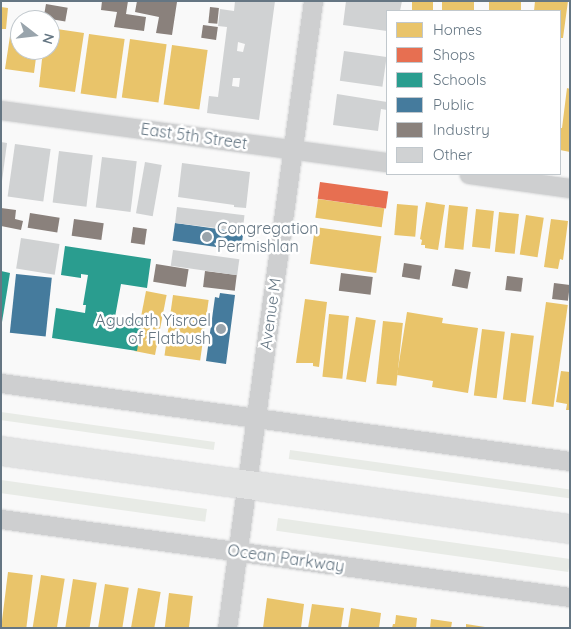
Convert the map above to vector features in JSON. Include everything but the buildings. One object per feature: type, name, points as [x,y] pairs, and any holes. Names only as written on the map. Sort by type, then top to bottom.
[{"type":"main road","points":[[1,451],[570,529]]},
{"type":"street","name":"Avenue M","points":[[227,628],[313,1]]},
{"type":"street","name":"East 5th Street","points":[[1,110],[386,162]]},
{"type":"street","points":[[476,175],[570,188]]},
{"type":"street","points":[[1,383],[570,461]]},
{"type":"street","name":"Ocean Parkway","points":[[1,519],[570,597]]},
{"type":"shaded area","points":[[1,412],[215,442],[214,450],[1,420]]},
{"type":"shaded area","points":[[290,450],[570,489],[569,498],[289,459]]},
{"type":"shaded area","points":[[1,480],[207,509],[205,522],[1,493]]},
{"type":"shaded area","points":[[278,518],[570,559],[568,572],[276,531]]},
{"type":"place","name":"Congregation Permishlan","points":[[207,237]]},
{"type":"place","name":"Agudath Yisroel of Flatbush","points":[[221,329]]}]
